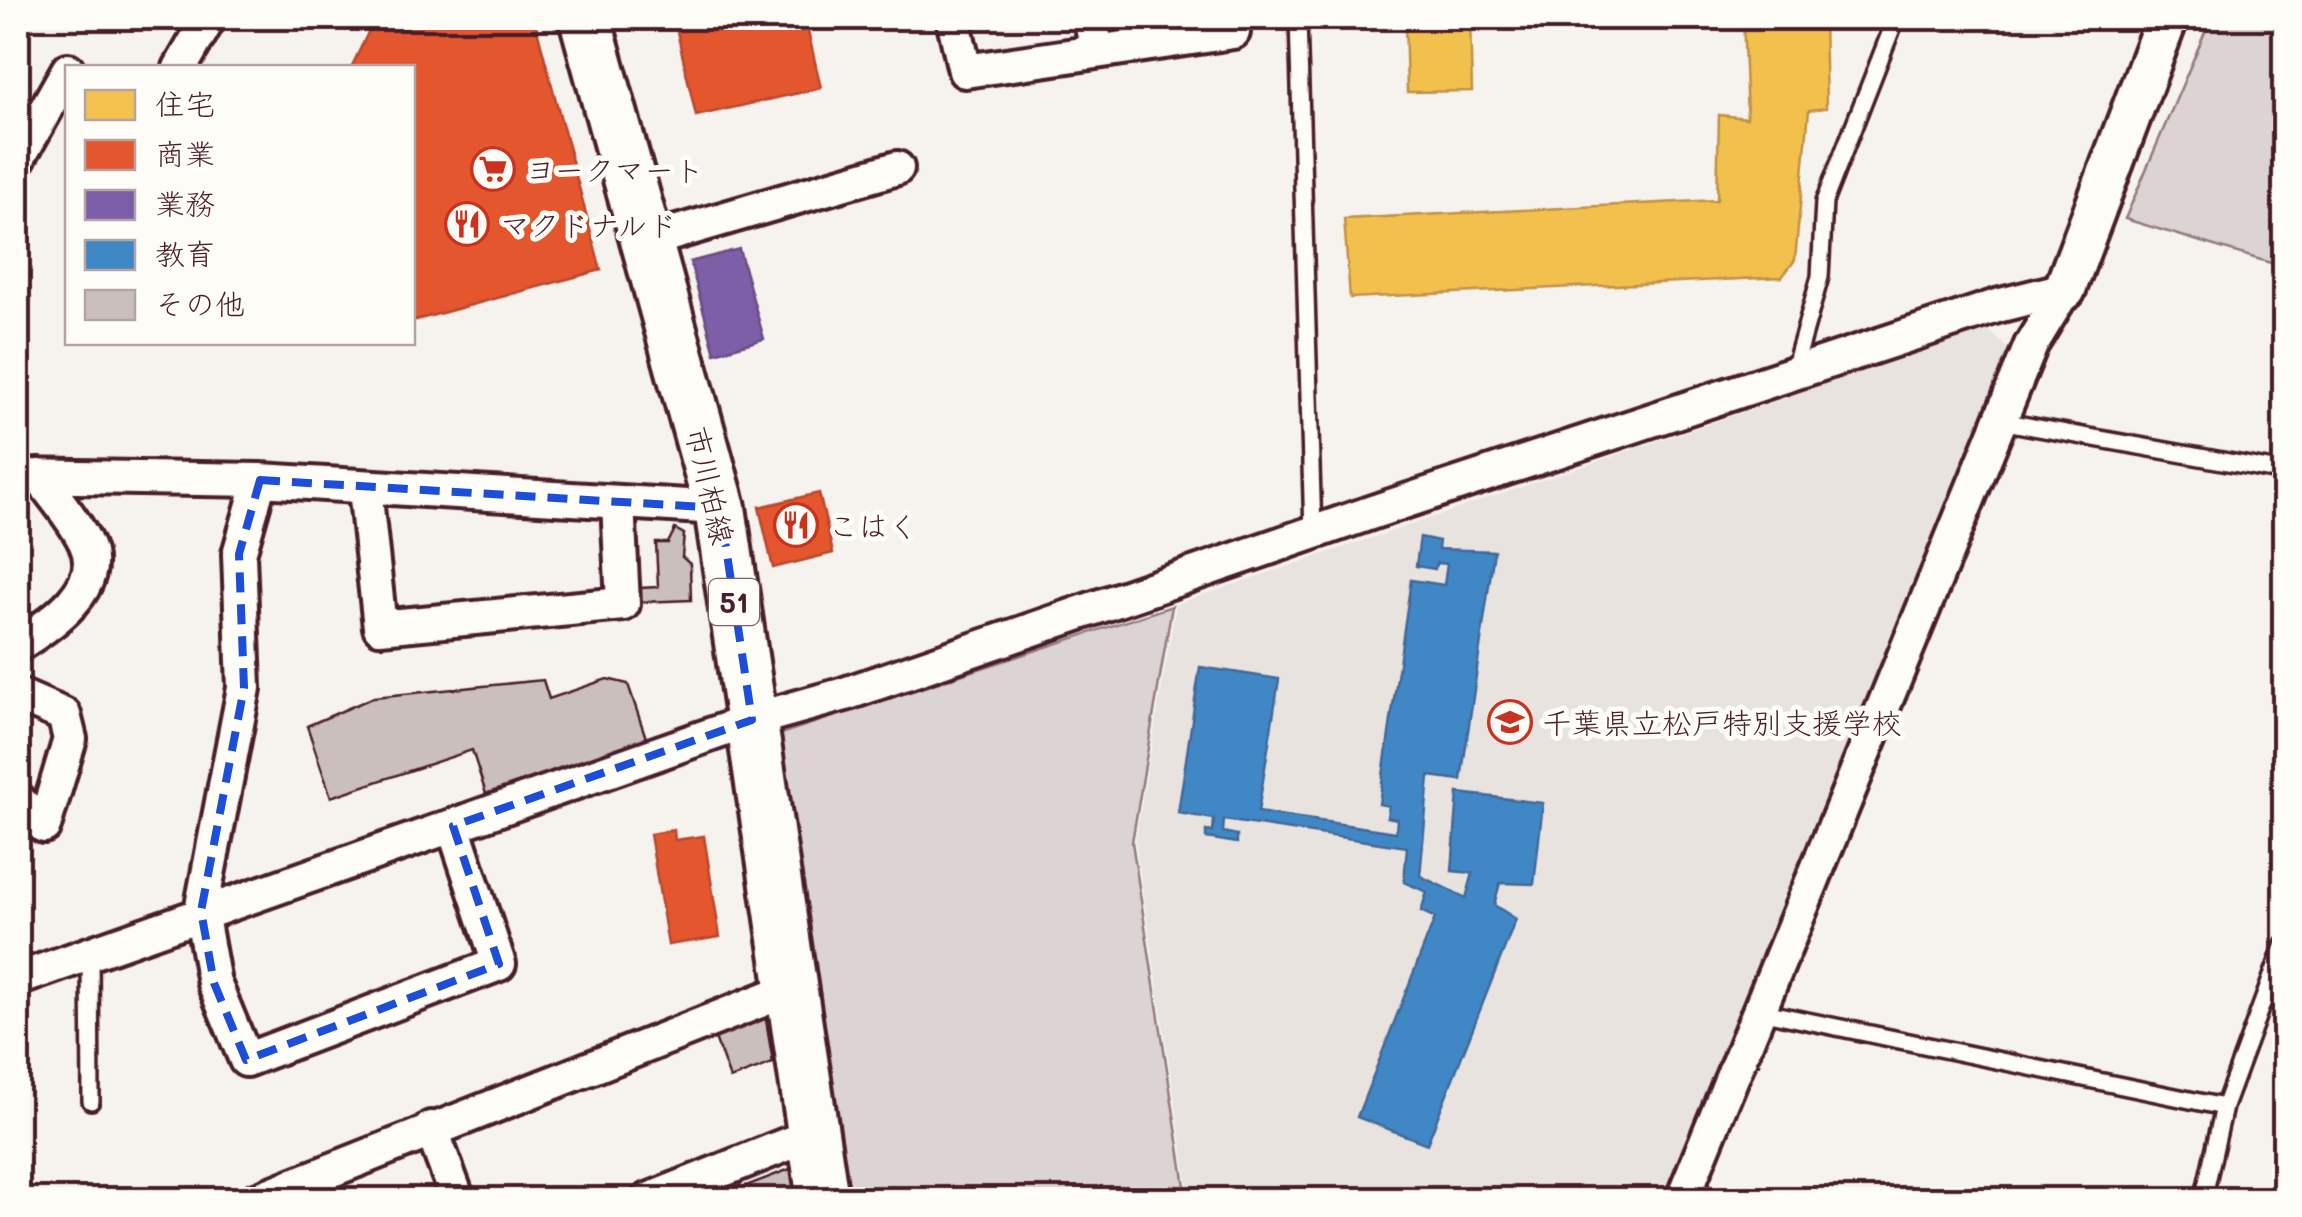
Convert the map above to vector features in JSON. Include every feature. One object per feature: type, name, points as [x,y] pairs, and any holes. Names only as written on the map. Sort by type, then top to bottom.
[{"type":"main road","name":"市川柏線","points":[[585,18],[720,508],[823,1200]]},
{"type":"street","points":[[182,65],[209,18]]},
{"type":"street","points":[[953,18],[964,71],[1094,34],[1233,32],[1233,18]]},
{"type":"street","points":[[1682,1200],[2031,345],[2065,290],[2167,18]]},
{"type":"street","points":[[18,159],[65,74]]},
{"type":"street","points":[[647,241],[897,168]]},
{"type":"street","points":[[18,979],[201,911],[752,720],[863,688],[1313,533],[1997,306],[2065,290]]},
{"type":"street","points":[[28,476],[260,480],[720,508]]},
{"type":"street","points":[[18,645],[62,617],[90,571],[87,544],[28,476]]},
{"type":"street","points":[[260,480],[238,554],[244,688],[201,911],[214,983],[246,1060],[499,964],[452,826]]},
{"type":"street","points":[[366,489],[380,626],[624,604],[618,502]]},
{"type":"street","points":[[18,695],[64,714],[70,739],[44,826],[18,800]]},
{"type":"street","points":[[256,1200],[793,988]]},
{"type":"street","points":[[431,1128],[458,1200]]},
{"type":"street","points":[[648,1200],[813,1134]]},
{"type":"lane","points":[[1298,18],[1313,533]]},
{"type":"lane","points":[[1793,373],[1822,266],[1824,202],[1896,18]]},
{"type":"lane","points":[[2000,421],[2284,472]]},
{"type":"lane","points":[[2204,1200],[2224,1107],[2284,944]]},
{"type":"lane","points":[[90,954],[92,1101]]},
{"type":"lane","points":[[1759,1010],[2224,1107]]},
{"type":"highlighted area","points":[[260,480],[720,508],[752,720],[453,826],[499,964],[246,1060],[214,983],[201,911],[244,688],[239,554]]},
{"type":"shaded area","points":[[2211,18],[2284,18],[2284,267],[2125,219]]},
{"type":"shaded area","name":"千葉県立松戸特別支援学校","points":[[1988,329],[2013,354],[1670,1199],[1190,1199],[1135,841],[1176,604]]},
{"type":"shaded area","points":[[1172,606],[1132,842],[1187,1199],[841,1199],[771,737]]},
{"type":"building: 住宅","points":[[1405,18],[1470,18],[1472,91],[1407,92]]},
{"type":"building: 住宅","points":[[1743,18],[1824,18],[1826,108],[1809,110],[1795,260],[1782,277],[1350,298],[1344,219],[1717,200],[1719,115],[1747,118]]},
{"type":"building: 商業","name":"ヨークマート","points":[[375,18],[534,18],[601,270],[415,320],[415,65],[352,65]]},
{"type":"building: 商業","points":[[674,18],[805,18],[821,88],[696,116]]},
{"type":"building: 商業","points":[[819,493],[833,553],[773,568],[759,507]]},
{"type":"building: 商業","points":[[674,830],[675,840],[704,836],[720,937],[668,945],[650,834]]},
{"type":"building: 業務","points":[[739,249],[764,339],[715,353],[690,262]]},
{"type":"building: 教育","points":[[1420,537],[1439,541],[1438,549],[1494,551],[1461,780],[1429,776],[1420,876],[1466,898],[1473,873],[1452,871],[1458,793],[1543,803],[1534,884],[1500,883],[1494,905],[1516,919],[1427,1144],[1357,1117],[1435,918],[1421,911],[1427,892],[1404,882],[1407,847],[1224,820],[1223,832],[1237,835],[1237,843],[1206,838],[1206,831],[1213,832],[1214,819],[1178,813],[1200,667],[1279,679],[1258,812],[1396,832],[1397,819],[1387,817],[1389,806],[1379,804],[1411,580],[1444,585],[1447,564],[1436,563],[1435,569],[1416,566]]},
{"type":"building: その他","points":[[675,529],[684,534],[682,557],[690,564],[691,600],[641,602],[640,588],[658,587],[656,543],[668,543]]},
{"type":"building: その他","points":[[607,679],[628,684],[647,741],[486,794],[472,750],[331,797],[307,726],[374,697],[543,680],[549,699]]},
{"type":"building: その他","points":[[765,1014],[773,1063],[730,1079],[714,1035]]},
{"type":"building: その他","points":[[795,1167],[800,1200],[734,1200],[728,1181],[739,1177],[741,1188]]},
{"type":"place","name":"ヨークマート","points":[[493,169]]},
{"type":"place","name":"マクドナルド","points":[[467,224]]},
{"type":"place","name":"こはく","points":[[796,525]]},
{"type":"place","name":"千葉県立松戸特別支援学校","points":[[1510,722]]}]
